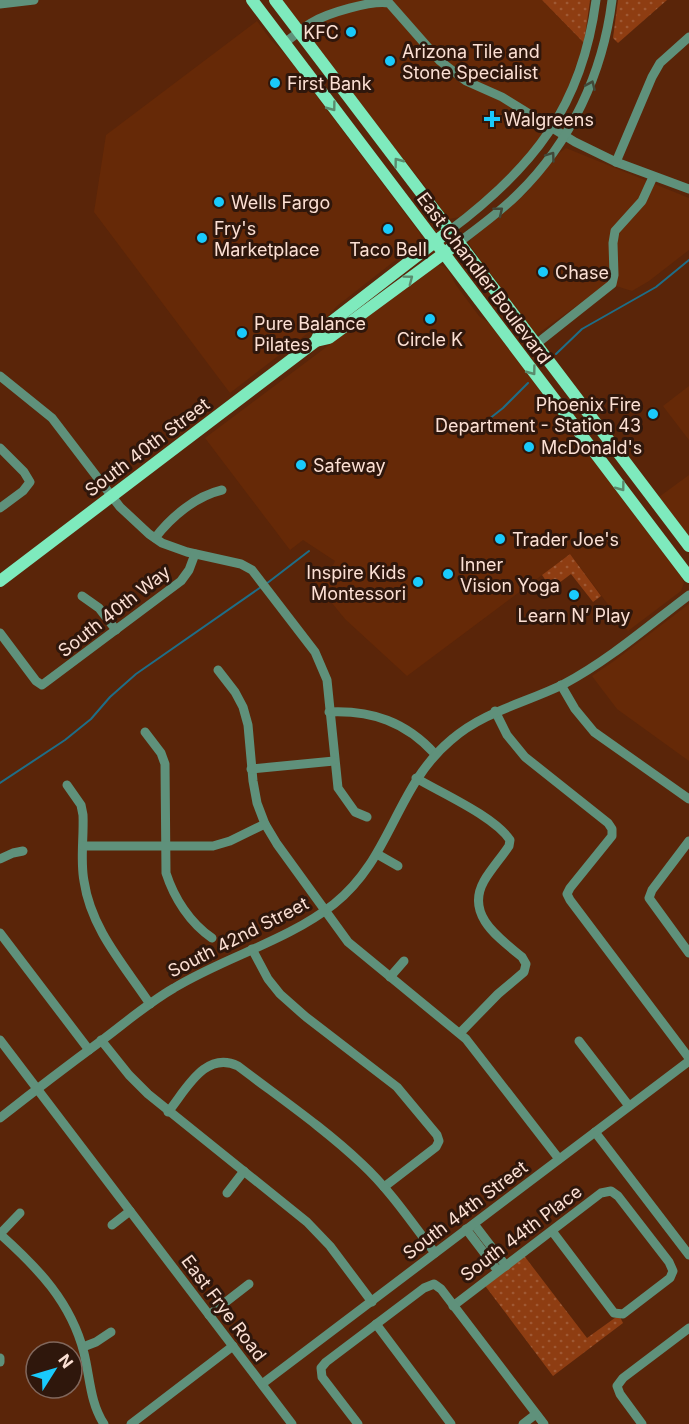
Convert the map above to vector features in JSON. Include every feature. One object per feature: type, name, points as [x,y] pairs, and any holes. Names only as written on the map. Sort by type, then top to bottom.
[{"type":"main road","name":"East Chandler Boulevard","points":[[252,0],[689,577]]},
{"type":"main road","name":"East Chandler Boulevard","points":[[275,0],[689,546]]},
{"type":"main road","name":"South 40th Street","points":[[316,341],[321,330],[449,231]]},
{"type":"main road","name":"South 40th Street","points":[[0,581],[316,341],[329,338],[458,243]]},
{"type":"main road","points":[[547,390],[562,380]]},
{"type":"main road","points":[[587,443],[602,433]]},
{"type":"street","points":[[0,3],[34,0]]},
{"type":"street","points":[[458,243],[518,194],[551,157],[587,47],[596,0]]},
{"type":"street","points":[[449,231],[512,179],[558,133],[595,77],[612,0]]},
{"type":"street","points":[[284,43],[324,17],[363,4],[377,1],[389,3],[440,61],[466,81],[502,97],[558,133],[616,162],[689,189]]},
{"type":"street","points":[[616,162],[660,63],[689,37]]},
{"type":"street","points":[[535,345],[612,284],[615,267],[613,243],[615,231],[642,201],[653,177]]},
{"type":"street","points":[[0,376],[52,418],[128,516],[155,538],[178,549],[246,566],[263,584],[319,659],[327,680],[338,788],[355,812],[367,817]]},
{"type":"street","points":[[0,448],[24,472],[30,482],[23,491],[0,508]]},
{"type":"street","points":[[155,538],[170,520],[194,502],[211,492],[222,490]]},
{"type":"street","name":"South 40th Way","points":[[0,633],[36,681],[42,685],[181,581],[189,570],[195,554]]},
{"type":"street","name":"South 42nd Street","points":[[0,1118],[150,1004],[189,980],[325,911],[350,889],[377,854],[416,778],[435,754],[461,732],[495,711],[561,685],[608,656],[689,595]]},
{"type":"street","points":[[82,596],[99,608],[116,630]]},
{"type":"street","points":[[218,670],[243,706],[248,725],[251,769],[257,803],[265,824],[325,911],[348,942],[460,1033],[481,1056],[559,1159]]},
{"type":"street","points":[[561,685],[575,709],[594,732],[689,799]]},
{"type":"street","points":[[373,715],[374,704]]},
{"type":"street","points":[[495,711],[507,735],[525,757],[608,823],[612,829],[612,836],[567,894],[689,1059]]},
{"type":"street","points":[[329,712],[373,715],[408,731],[435,754]]},
{"type":"street","points":[[146,732],[161,753],[165,764],[166,873],[170,885],[191,918],[200,930],[212,938]]},
{"type":"street","points":[[251,769],[334,761]]},
{"type":"street","points":[[416,778],[485,818],[506,834],[510,840],[509,846],[483,882],[478,904],[485,924],[522,957],[526,964],[524,972],[498,994],[460,1033]]},
{"type":"street","points":[[67,785],[81,805],[83,815],[83,879],[86,895],[97,924],[150,1004]]},
{"type":"street","points":[[83,846],[213,846],[230,841],[265,824]]},
{"type":"street","points":[[689,841],[652,890],[649,898],[689,952]]},
{"type":"street","points":[[0,859],[23,851]]},
{"type":"street","points":[[377,854],[398,866]]},
{"type":"street","points":[[0,933],[89,1050]]},
{"type":"street","points":[[252,949],[268,979],[280,994],[306,1017],[397,1087],[437,1135],[439,1141],[436,1147],[384,1187]]},
{"type":"street","points":[[390,977],[404,961]]},
{"type":"street","name":"East Frye Road","points":[[0,1040],[292,1424]]},
{"type":"street","points":[[102,1040],[129,1075],[168,1112],[290,1206],[319,1233],[372,1302]]},
{"type":"street","points":[[579,1041],[629,1106]]},
{"type":"street","name":"South 44th Street","points":[[262,1384],[689,1059]]},
{"type":"street","points":[[168,1112],[205,1067],[221,1062],[231,1062],[339,1144],[384,1187],[435,1253]]},
{"type":"street","points":[[595,1132],[689,1256]]},
{"type":"street","points":[[227,1193],[244,1171]]},
{"type":"street","name":"South 44th Place","points":[[453,1306],[601,1193],[611,1191],[618,1196],[669,1262],[673,1271],[670,1278],[619,1315],[614,1313],[552,1231]]},
{"type":"street","points":[[112,1225],[130,1211]]},
{"type":"street","points":[[20,1213],[0,1234],[49,1281],[67,1309],[80,1340]]},
{"type":"street","points":[[470,1227],[502,1269]]},
{"type":"street","points":[[209,1315],[249,1284]]},
{"type":"street","points":[[358,1424],[322,1377],[321,1368],[424,1288],[434,1284],[441,1289],[544,1424]]},
{"type":"street","points":[[376,1324],[451,1424]]},
{"type":"street","points":[[642,1424],[616,1386],[623,1378],[689,1328]]},
{"type":"street","points":[[84,1347],[111,1332]]},
{"type":"street","points":[[131,1424],[233,1346]]},
{"type":"street","points":[[84,1352],[96,1409],[104,1424]]},
{"type":"street","points":[[84,1389],[91,1388]]},
{"type":"street","points":[[523,1424],[536,1414]]},
{"type":"shaded area","points":[[282,0],[542,0],[584,43],[566,94],[538,141],[487,195],[460,217],[449,219]]},
{"type":"shaded area","points":[[542,0],[590,0],[584,43]]},
{"type":"shaded area","points":[[618,0],[667,0],[618,43],[613,38]]},
{"type":"shaded area","points":[[257,21],[285,54],[422,239],[419,247],[397,259],[337,306],[321,323],[230,393],[94,212],[106,135]]},
{"type":"shaded area","points":[[566,148],[689,198],[689,250],[649,281],[632,291],[616,286],[600,289],[536,335],[469,244],[471,239],[527,192],[559,153]]},
{"type":"shaded area","points":[[438,265],[448,270],[479,316],[489,323],[547,400],[559,422],[576,443],[586,451],[682,578],[684,583],[681,591],[628,631],[570,554],[407,676],[345,619],[313,580],[335,561],[303,540],[290,550],[205,438]]},
{"type":"shaded area","points":[[689,386],[689,440],[663,406]]},
{"type":"shaded area","points":[[689,475],[689,537],[659,497]]},
{"type":"shaded area","points":[[570,554],[601,596],[593,602],[571,574],[555,586],[557,589],[554,592],[542,575]]},
{"type":"shaded area","points":[[689,604],[689,761],[617,709],[592,676]]},
{"type":"shaded area","points":[[522,1253],[587,1338],[619,1315],[623,1323],[553,1376],[483,1283]]},
{"type":"waterway","points":[[556,354],[582,329],[656,287],[689,260]]},
{"type":"waterway","points":[[479,427],[503,408],[528,383]]},
{"type":"waterway","points":[[266,584],[309,551]]},
{"type":"waterway","points":[[0,783],[65,740],[91,719],[110,697],[136,674],[261,587]]},
{"type":"place","name":"KFC","points":[[351,32]]},
{"type":"place","name":"Arizona Tile and Stone Specialist","points":[[390,61]]},
{"type":"place","name":"First Bank","points":[[275,83]]},
{"type":"place","name":"Walgreens","points":[[492,119]]},
{"type":"place","name":"Wells Fargo","points":[[219,202]]},
{"type":"place","name":"Taco Bell","points":[[388,229]]},
{"type":"place","name":"Fry's Marketplace","points":[[202,238]]},
{"type":"place","name":"Chase","points":[[543,272]]},
{"type":"place","name":"Circle K","points":[[430,319]]},
{"type":"place","name":"Pure Balance Pilates","points":[[242,333]]},
{"type":"place","name":"Phoenix Fire Department - Station 43","points":[[653,414]]},
{"type":"place","name":"McDonald's","points":[[529,447]]},
{"type":"place","name":"Safeway","points":[[301,465]]},
{"type":"place","name":"Trader Joe's","points":[[500,539]]},
{"type":"place","name":"Inner Vision Yoga","points":[[448,574]]},
{"type":"place","name":"Inspire Kids Montessori","points":[[418,582]]},
{"type":"place","name":"Learn N’ Play","points":[[574,595]]}]
